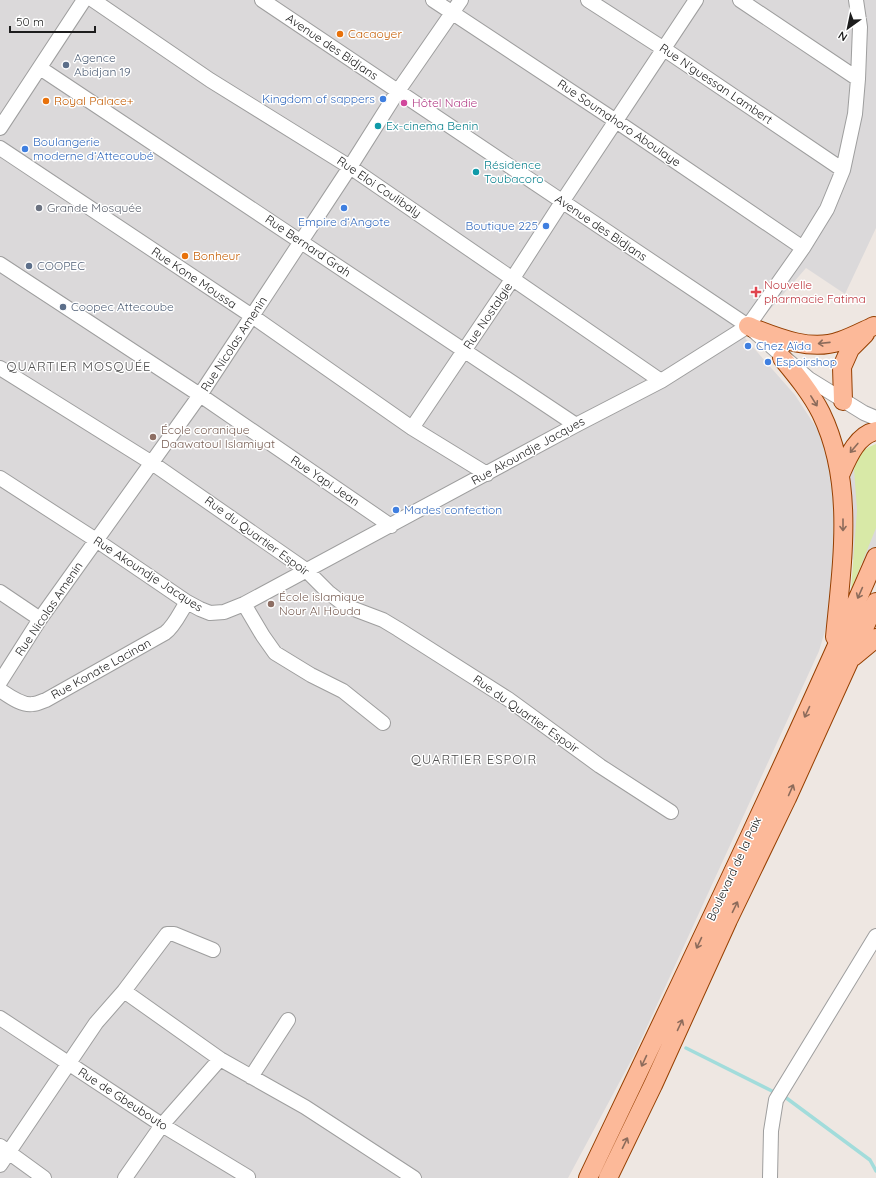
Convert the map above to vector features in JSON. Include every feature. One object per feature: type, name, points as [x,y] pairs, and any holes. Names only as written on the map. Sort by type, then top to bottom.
[{"type":"main road","points":[[748,326],[777,337],[804,344],[822,344],[839,341],[875,325]]},
{"type":"main road","points":[[843,401],[842,366],[850,349],[875,325]]},
{"type":"main road","points":[[782,358],[804,386],[820,412],[832,437],[840,473],[843,508],[841,658]]},
{"type":"main road","points":[[840,473],[850,451],[860,441],[872,432],[876,431]]},
{"type":"main road","name":"Boulevard de la Paix","points":[[608,1178],[653,1085],[728,920],[787,798],[841,658],[876,557]]},
{"type":"main road","name":"Boulevard de la Paix","points":[[588,1178],[770,792],[841,658],[876,602]]},
{"type":"main road","points":[[841,658],[876,638]]},
{"type":"street","points":[[0,128],[84,0]]},
{"type":"street","name":"Rue Eloi Coulibaly","points":[[93,0],[210,80],[350,167],[661,381]]},
{"type":"street","name":"Avenue des Bidjans","points":[[262,0],[748,326],[782,358],[809,380],[843,401],[876,418]]},
{"type":"street","name":"Rue Soumahoro Aboulaye","points":[[434,0],[616,120],[803,248]]},
{"type":"street","name":"Rue Nicolas Amenin","points":[[0,682],[40,619],[200,395],[350,167],[398,91],[461,0]]},
{"type":"street","name":"Rue N'guessan Lambert","points":[[588,0],[664,49],[843,170]]},
{"type":"street","name":"Rue Nostalgie","points":[[412,428],[513,278],[696,0]]},
{"type":"street","points":[[740,0],[858,79]]},
{"type":"street","name":"Rue Akoundje Jacques","points":[[0,478],[96,540],[187,602],[210,613],[224,612],[244,604],[576,425],[661,381],[748,326],[803,248],[826,209],[843,170],[855,114],[860,27],[856,0]]},
{"type":"street","name":"Rue Bernard Grah","points":[[40,68],[576,425]]},
{"type":"street","name":"Rue Kone Moussa","points":[[0,148],[252,316],[412,428],[487,474]]},
{"type":"street","name":"Rue Yapi Jean","points":[[0,264],[200,395],[390,526]]},
{"type":"street","name":"Rue du Quartier Espoir","points":[[0,368],[152,463],[306,570],[328,592],[346,606],[383,620],[398,629],[508,699],[594,761],[671,812]]},
{"type":"street","points":[[0,592],[40,619]]},
{"type":"street","name":"Rue Konate Lacinan","points":[[0,690],[10,697],[22,702],[33,704],[46,700],[165,633],[173,625],[187,602]]},
{"type":"street","points":[[244,604],[275,653],[311,675],[343,691],[383,722]]},
{"type":"street","points":[[0,1165],[4,1149],[96,1023],[124,991],[167,934],[178,936],[213,950]]},
{"type":"street","points":[[770,1178],[771,1130],[776,1100],[876,936]]},
{"type":"street","points":[[124,991],[220,1060],[305,1107],[414,1178]]},
{"type":"street","name":"Rue de Gbeubouto","points":[[0,1018],[162,1125],[248,1177]]},
{"type":"street","points":[[251,1077],[288,1020]]},
{"type":"street","points":[[126,1178],[162,1125],[220,1060]]},
{"type":"street","points":[[4,1149],[44,1178]]},
{"type":"shaded area","points":[[0,0],[876,0],[876,228],[845,294],[806,268],[745,338],[795,395],[823,438],[876,453],[876,566],[847,558],[819,651],[634,1055],[568,1178],[0,1178]]},
{"type":"green space","points":[[876,444],[876,528],[851,590],[857,510],[854,469],[861,452]]},
{"type":"waterway","points":[[686,1048],[774,1092]]},
{"type":"waterway","points":[[785,1097],[870,1160],[876,1171]]},
{"type":"place","name":"Cacaoyer","points":[[340,34]]},
{"type":"place","name":"Agence Abidjan 19","points":[[66,65]]},
{"type":"place","name":"Kingdom of sappers","points":[[383,99]]},
{"type":"place","name":"Royal Palace+","points":[[46,101]]},
{"type":"place","name":"Hôtel Nadie","points":[[404,103]]},
{"type":"place","name":"Ex-cinema Benin","points":[[378,126]]},
{"type":"place","name":"Boulangerie moderne d‘Attecoubé","points":[[25,149]]},
{"type":"place","name":"Résidence Toubacoro","points":[[476,172]]},
{"type":"place","name":"Grande Mosquée","points":[[39,208]]},
{"type":"place","name":"Empire d‘Angote","points":[[344,208]]},
{"type":"place","name":"Boutique 225","points":[[546,226]]},
{"type":"place","name":"Bonheur","points":[[185,256]]},
{"type":"place","name":"COOPEC","points":[[29,266]]},
{"type":"place","name":"Nouvelle pharmacie Fatima","points":[[756,292]]},
{"type":"place","name":"Coopec Attecoube","points":[[63,307]]},
{"type":"place","name":"Chez Aïda","points":[[748,346]]},
{"type":"place","name":"Espoirshop","points":[[768,362]]},
{"type":"place","name":"École coranique Daawatoul Islamiyat","points":[[153,437]]},
{"type":"place","name":"Mades confection","points":[[396,510]]},
{"type":"place","name":"École islamique Nour Al Houda","points":[[271,604]]},
{"type":"district","name":"QUARTIER MOSQUÉE","points":[[79,366]]},
{"type":"district","name":"QUARTIER ESPOIR","points":[[474,759]]}]
